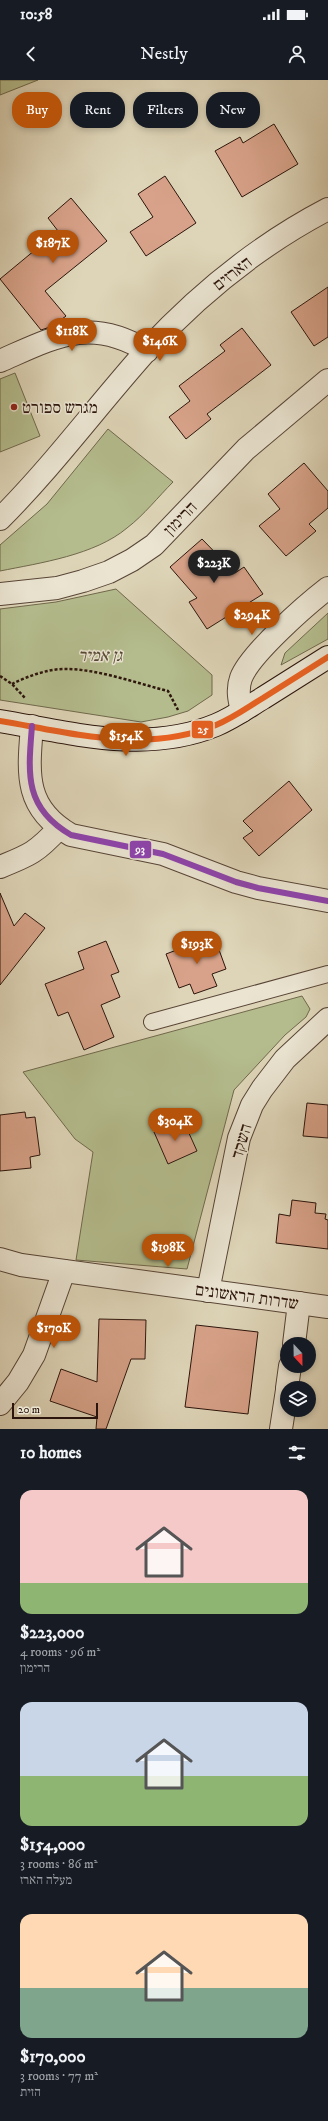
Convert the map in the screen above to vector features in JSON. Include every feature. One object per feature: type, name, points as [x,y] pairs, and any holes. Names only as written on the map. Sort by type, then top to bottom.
[{"type":"street","name":"הארזים","points":[[0,519],[53,462],[147,351],[190,308],[232,272],[273,242],[328,209]]},
{"type":"street","points":[[0,361],[49,340],[90,332],[118,335],[147,351]]},
{"type":"street","name":"הרימון","points":[[0,594],[56,588],[109,572],[132,560],[154,545],[246,449],[328,380]]},
{"type":"street","points":[[242,711],[238,699],[238,689],[241,678],[250,662],[283,628],[328,588]]},
{"type":"street","points":[[0,721],[109,739],[136,741],[160,740],[191,734],[217,724],[242,711],[328,657]]},
{"type":"street","points":[[32,726],[28,770],[33,792],[40,807],[49,819],[59,828],[71,835],[162,854],[236,882],[328,901]]},
{"type":"street","points":[[0,867],[30,855],[42,846],[59,828]]},
{"type":"street","name":"השקד","points":[[208,1291],[239,1138],[248,1116],[262,1089],[273,1074],[299,1044],[328,1019]]},
{"type":"street","name":"שדרות הראשונים","points":[[0,1260],[64,1271],[328,1307]]},
{"type":"street","points":[[0,1404],[18,1382],[34,1354],[64,1271]]},
{"type":"street","points":[[295,1337],[299,1303]]},
{"type":"street","points":[[282,1429],[284,1417]]},
{"type":"lane","points":[[152,1022],[328,974]]},
{"type":"path","points":[[12,684],[29,676],[67,669],[89,672],[168,691],[191,734]]},
{"type":"green space","points":[[0,80],[38,80],[0,95]]},
{"type":"green space","name":"מגרש ספורט","points":[[15,373],[40,436],[0,452],[0,379]]},
{"type":"green space","points":[[108,429],[173,482],[133,523],[114,537],[99,545],[66,557],[0,571],[0,545],[47,504]]},
{"type":"green space","name":"גן אמיר","points":[[116,589],[212,675],[212,695],[188,711],[168,717],[141,722],[0,700],[0,609],[56,602]]},
{"type":"green space","points":[[328,613],[328,639],[281,665],[285,653]]},
{"type":"green space","points":[[302,996],[310,1009],[306,1017],[285,1035],[234,1090],[187,1269],[76,1260],[93,1152],[75,1139],[23,1072]]},
{"type":"building","points":[[274,124],[298,164],[242,197],[215,151],[240,137],[243,143]]},
{"type":"building","points":[[165,176],[196,223],[146,256],[130,232],[153,217],[138,194]]},
{"type":"building","points":[[71,198],[107,241],[45,291],[66,316],[53,326],[41,330],[0,279],[58,231],[48,218]]},
{"type":"building","points":[[328,287],[328,337],[314,346],[291,312]]},
{"type":"building","points":[[242,328],[271,365],[207,414],[211,419],[186,439],[169,417],[190,401],[179,386],[225,351],[220,345]]},
{"type":"building","points":[[304,463],[328,491],[328,508],[309,524],[316,531],[286,556],[259,526],[280,509],[268,494]]},
{"type":"building","points":[[202,539],[235,573],[244,567],[263,594],[207,629],[189,602],[197,598],[170,567]]},
{"type":"building","points":[[289,781],[312,810],[259,856],[243,838],[253,831],[243,821]]},
{"type":"building","points":[[0,893],[14,926],[25,913],[45,928],[0,985]]},
{"type":"building","points":[[214,936],[226,969],[212,974],[217,986],[194,994],[190,984],[179,988],[166,954]]},
{"type":"building","points":[[106,941],[119,972],[111,975],[120,997],[101,1005],[114,1037],[84,1050],[68,1012],[58,1016],[45,984],[84,969],[78,952]]},
{"type":"building","points":[[307,1103],[328,1105],[328,1138],[303,1136]]},
{"type":"building","points":[[25,1112],[26,1118],[35,1117],[40,1155],[30,1157],[31,1168],[0,1171],[0,1115]]},
{"type":"building","points":[[183,1120],[197,1151],[168,1164],[154,1132]]},
{"type":"building","points":[[292,1200],[316,1203],[315,1213],[326,1214],[325,1219],[328,1220],[328,1249],[276,1243],[279,1214],[290,1216]]},
{"type":"building","points":[[99,1319],[146,1320],[145,1359],[131,1359],[106,1429],[96,1429],[97,1417],[50,1401],[61,1369],[97,1382]]},
{"type":"building","points":[[196,1325],[258,1332],[248,1414],[185,1407]]},
{"type":"transit line","name":"25","points":[[0,721],[82,735],[136,740],[190,734],[228,719],[328,657]]},
{"type":"transit line","name":"93","points":[[32,726],[30,759],[32,788],[37,801],[45,813],[56,825],[71,835],[163,854],[236,882],[258,888],[328,901]]},
{"type":"place","name":"מגרש ספורט","points":[[14,407]]}]
